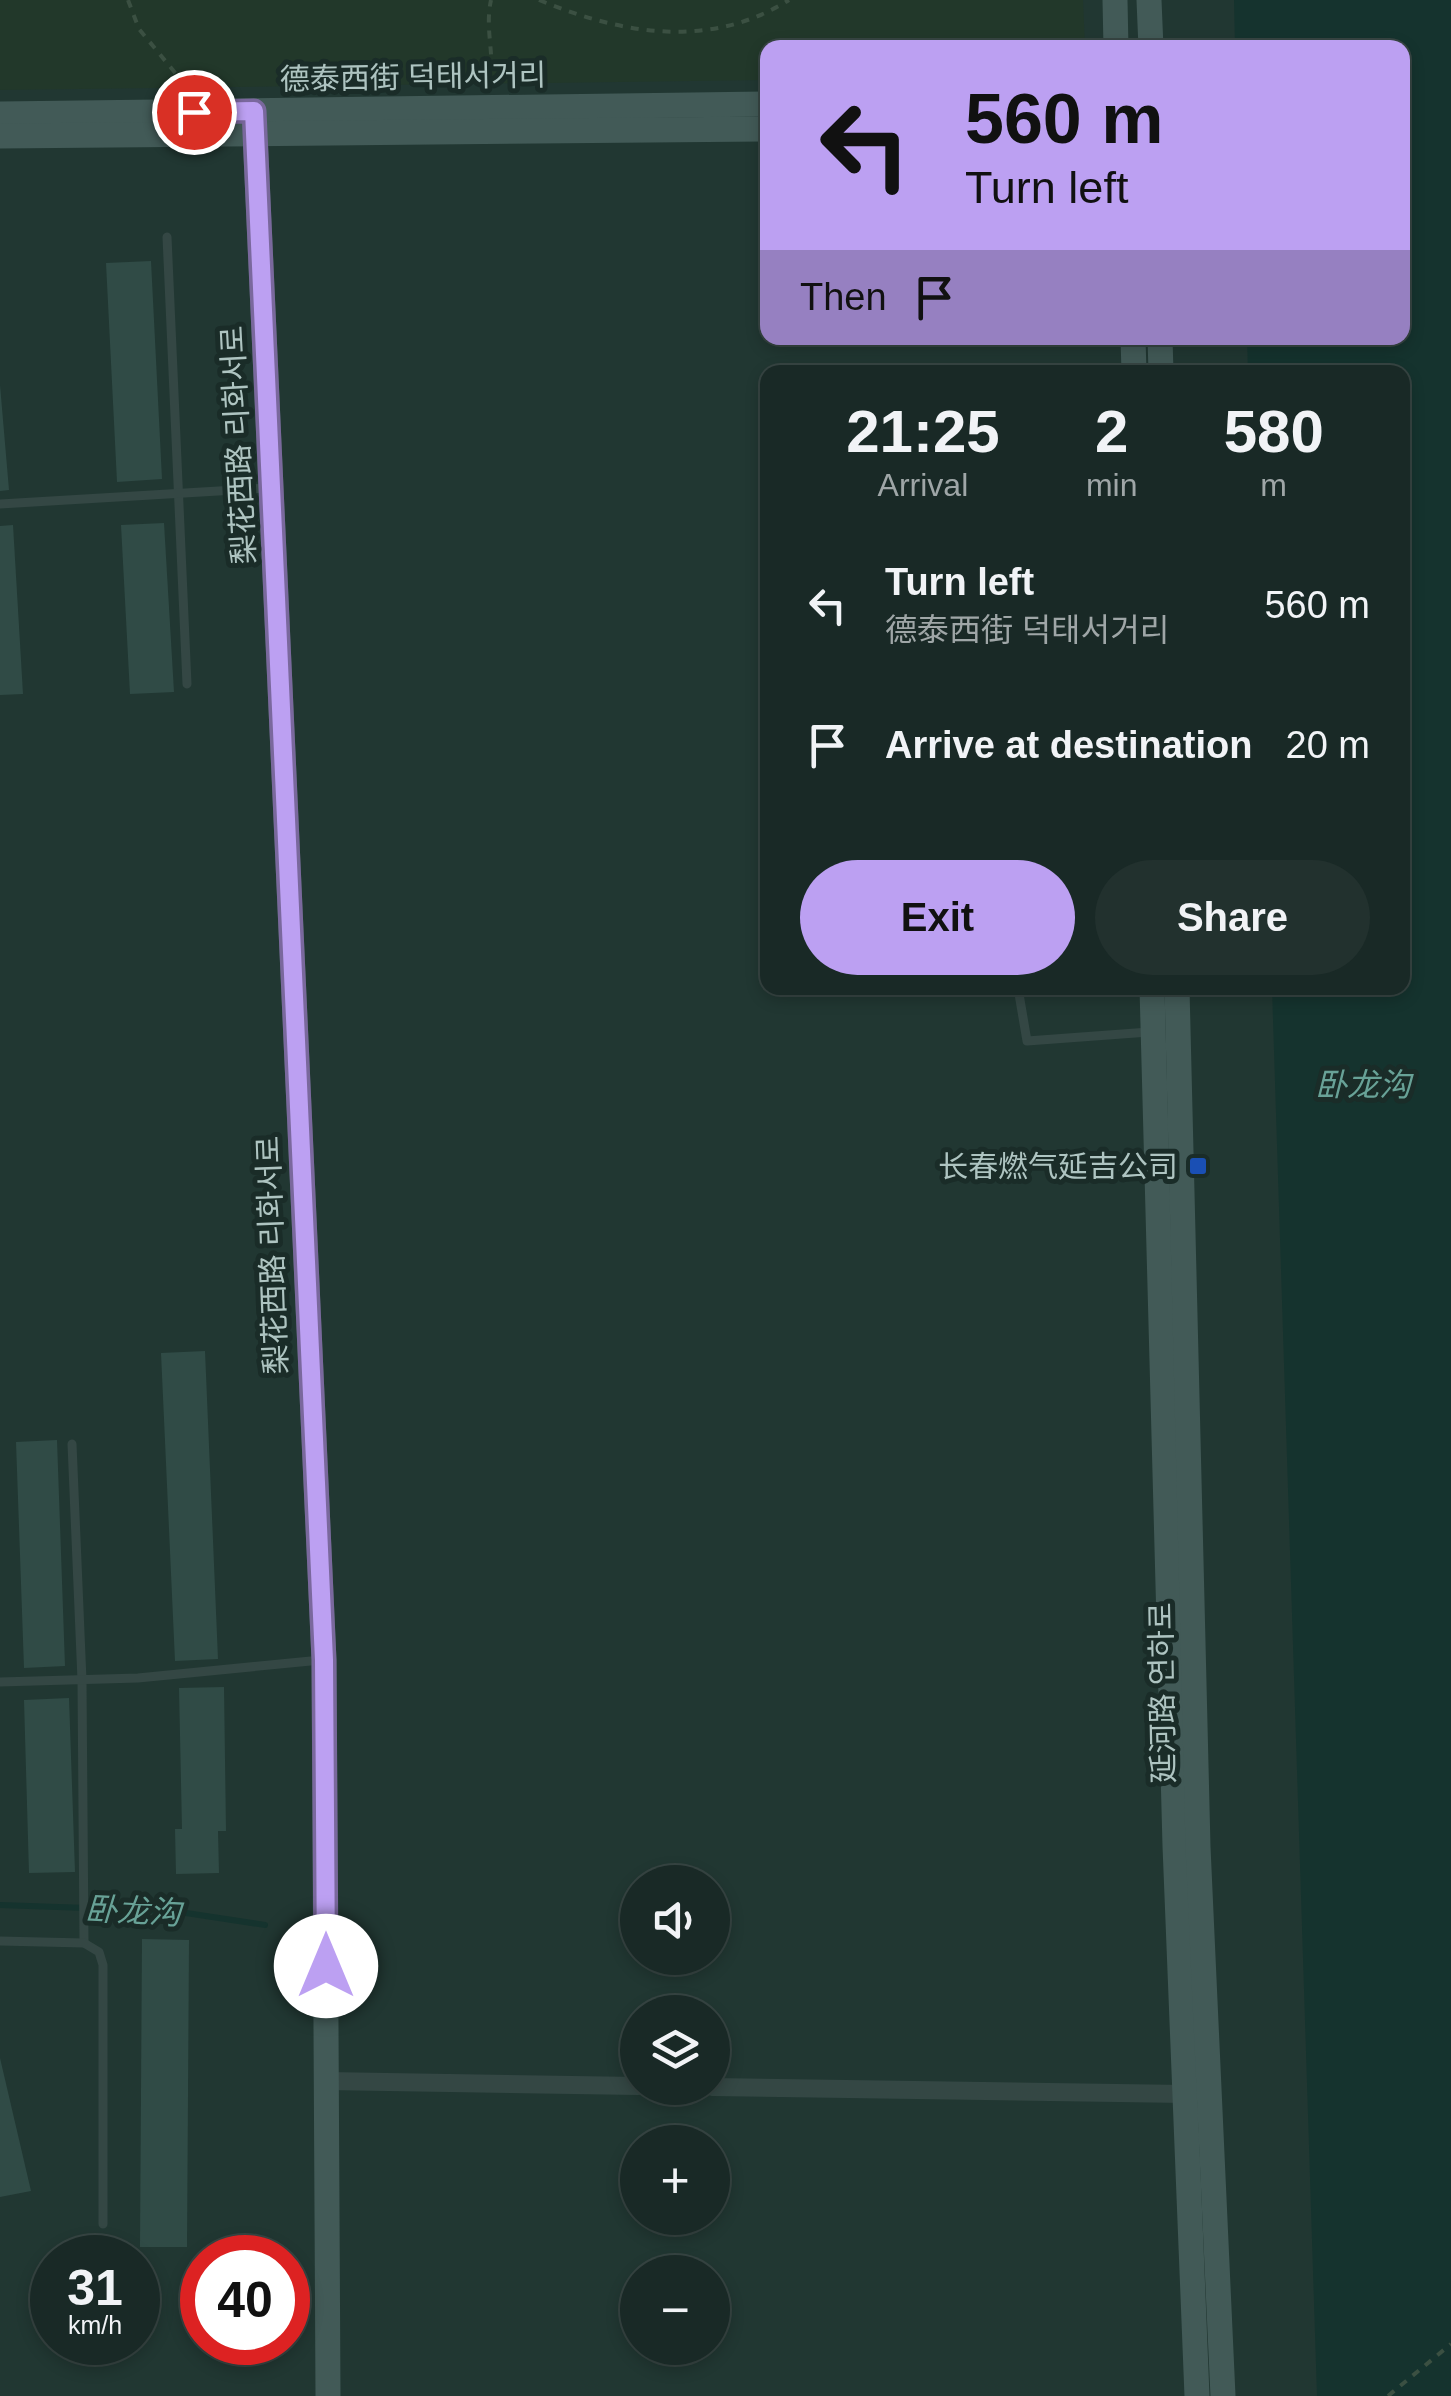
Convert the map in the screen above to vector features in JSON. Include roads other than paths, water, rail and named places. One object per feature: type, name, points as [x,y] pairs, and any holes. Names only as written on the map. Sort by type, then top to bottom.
[{"type":"street","points":[[1115,0],[1116,40]]},
{"type":"street","points":[[1149,0],[1151,40]]},
{"type":"street","name":"德泰西街 덕태서거리","points":[[0,136],[255,122],[760,104]]},
{"type":"street","name":"德泰西街 덕태서거리","points":[[0,114],[255,122],[760,129]]},
{"type":"street","name":"梨花西路 리화서로","points":[[255,122],[324,1660],[328,2396]]},
{"type":"street","name":"延河路 연하로","points":[[1152,995],[1197,2396]]},
{"type":"street","name":"延河路 연하로","points":[[1177,995],[1198,1847],[1222,2396]]},
{"type":"street","points":[[326,2081],[620,2086]]},
{"type":"street","points":[[730,2087],[1185,2094]]},
{"type":"lane","points":[[167,238],[187,684]]},
{"type":"lane","points":[[0,504],[274,488]]},
{"type":"lane","points":[[1019,995],[1026,1041],[1154,1032]]},
{"type":"lane","points":[[72,1444],[82,1680],[84,1944]]},
{"type":"lane","points":[[0,1682],[82,1680],[324,1660]]},
{"type":"lane","points":[[0,1941],[84,1944],[98,1952],[103,1966],[103,2224]]},
{"type":"water","points":[[1234,0],[1451,0],[1451,2396],[1317,2396],[1272,995],[1410,995],[1410,365],[1248,365],[1247,345],[1410,345],[1410,40],[1235,40]]},
{"type":"waterway","name":"卧龙沟","points":[[0,1905],[173,1911],[265,1925]]},
{"type":"place","name":"长春燃气延吉公司","points":[[1198,1166]]}]
